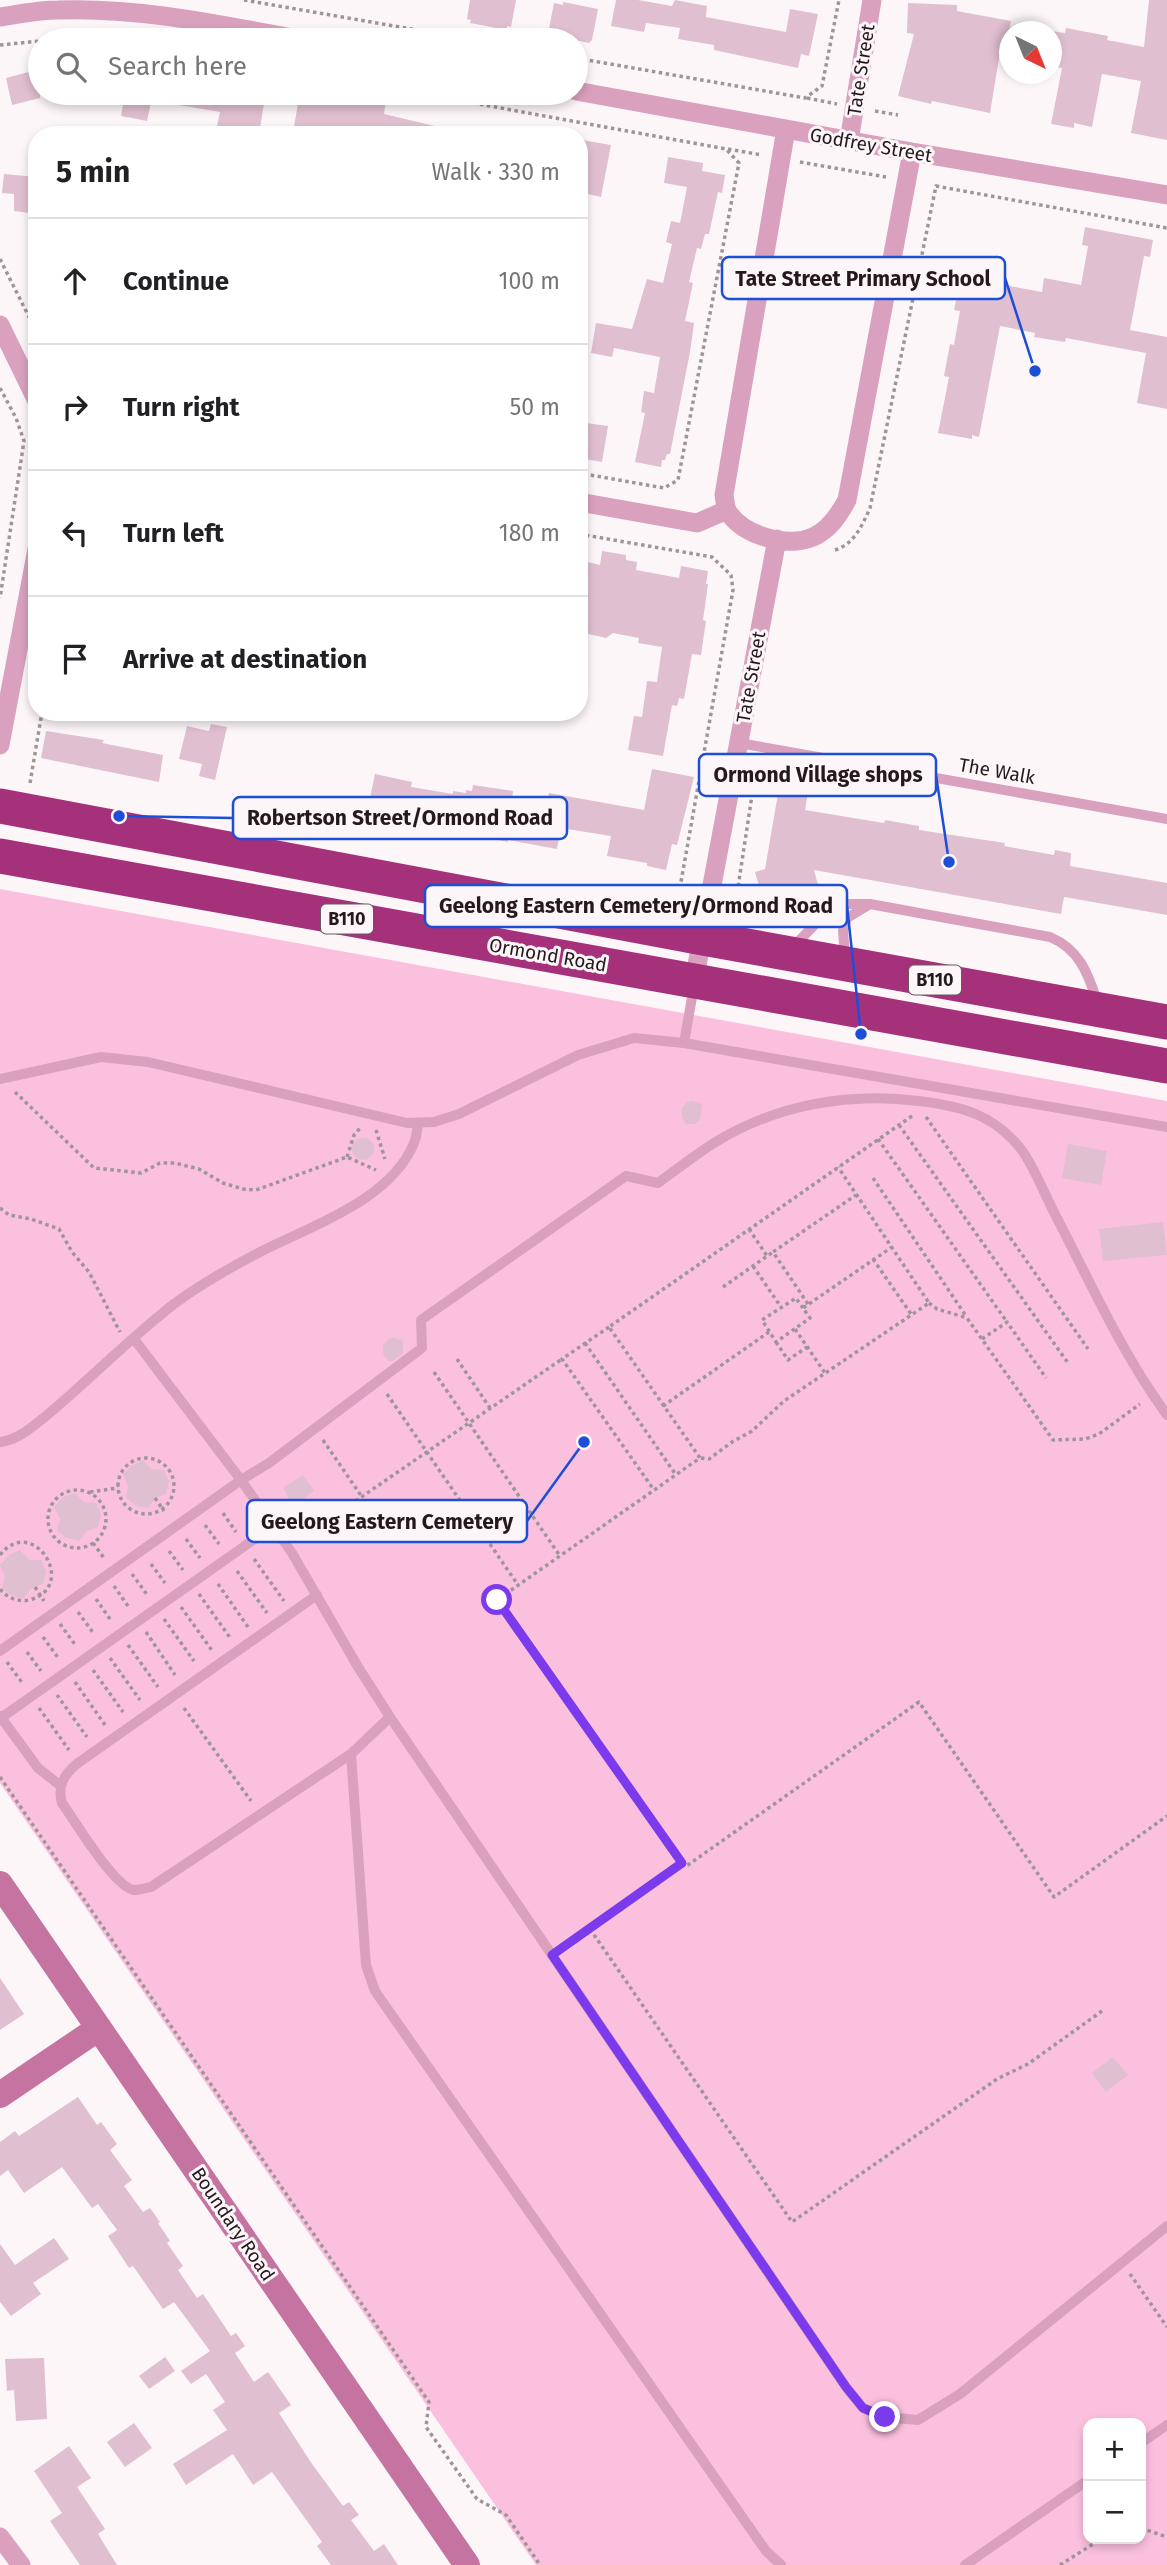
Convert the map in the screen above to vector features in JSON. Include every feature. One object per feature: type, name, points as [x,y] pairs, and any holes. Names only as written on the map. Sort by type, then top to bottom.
[{"type":"highway","name":"Ormond Road","points":[[0,806],[846,964],[1098,1032],[1167,1066]]},
{"type":"highway","name":"Ormond Road","points":[[0,856],[694,981],[1098,1032],[1167,1023]]},
{"type":"main road","name":"Boundary Road","points":[[0,1884],[467,2565]]},
{"type":"main road","points":[[0,2095],[99,2028]]},
{"type":"street","name":"Tate Street","points":[[849,141],[872,0]]},
{"type":"street","points":[[0,17],[56,10],[92,9],[172,16],[237,28]]},
{"type":"street","name":"Godfrey Street","points":[[588,93],[1167,195]]},
{"type":"street","points":[[786,129],[724,495],[727,510],[753,534],[776,539],[798,540],[814,536],[836,520],[847,500],[912,152]]},
{"type":"street","points":[[0,325],[28,383]]},
{"type":"street","points":[[588,504],[696,523],[727,510]]},
{"type":"street","name":"Tate Street","points":[[694,981],[776,539]]},
{"type":"street","points":[[0,745],[28,597]]},
{"type":"street","points":[[0,2537],[21,2565]]},
{"type":"lane","name":"The Walk","points":[[739,743],[1167,819]]},
{"type":"lane","points":[[786,953],[806,936],[826,913],[840,904],[870,904],[1050,937],[1064,943],[1089,975],[1098,1032]]},
{"type":"lane","points":[[846,964],[843,931],[847,918],[870,904]]},
{"type":"lane","points":[[684,1043],[694,981]]},
{"type":"lane","points":[[0,1079],[101,1057],[148,1062],[407,1123],[434,1122],[459,1114],[578,1055],[634,1038],[684,1043],[1167,1126]]},
{"type":"lane","points":[[0,1651],[241,1480],[269,1463],[422,1348],[421,1320],[626,1176],[657,1183],[715,1142],[781,1112],[806,1104],[855,1098],[940,1103],[976,1113],[994,1122],[1022,1151],[1116,1334],[1167,1415]]},
{"type":"lane","points":[[0,1442],[26,1432],[174,1304],[201,1285],[360,1201],[403,1163],[414,1143],[418,1123]]},
{"type":"lane","points":[[134,1339],[273,1526],[390,1717],[846,2387],[863,2408],[885,2417],[918,2420],[960,2394],[1167,2226]]},
{"type":"lane","points":[[61,1786],[38,1768],[1,1717],[273,1526]]},
{"type":"lane","points":[[317,1595],[72,1767],[63,1778],[59,1792],[62,1803],[121,1883],[134,1890],[151,1887],[351,1754],[390,1717]]},
{"type":"lane","points":[[351,1754],[366,1965],[375,1992],[766,2551],[781,2565]]},
{"type":"lane","points":[[1146,2440],[1167,2425]]},
{"type":"lane","points":[[965,2565],[1087,2481]]},
{"type":"path","points":[[244,0],[406,28]]},
{"type":"path","points":[[588,60],[804,98],[822,86],[839,0]]},
{"type":"path","points":[[0,45],[28,42]]},
{"type":"path","points":[[484,105],[1167,228]]},
{"type":"path","points":[[588,475],[664,488],[678,480],[739,163],[726,149]]},
{"type":"path","points":[[828,551],[839,549],[850,542],[861,528],[870,509],[936,186]]},
{"type":"path","points":[[0,259],[28,314]]},
{"type":"path","points":[[0,388],[16,418],[24,441],[0,598]]},
{"type":"path","points":[[588,536],[712,557],[731,575],[733,590],[679,893],[673,900],[664,901]]},
{"type":"path","points":[[33,789],[30,782],[40,721]]},
{"type":"path","points":[[735,907],[760,747]]},
{"type":"path","points":[[0,1079],[94,1168],[141,1173],[160,1163],[175,1163],[199,1169],[223,1183],[256,1190],[347,1157],[390,1176]]},
{"type":"path","points":[[344,1509],[920,1110],[1087,1349]]},
{"type":"path","points":[[347,1157],[354,1135],[371,1115]]},
{"type":"path","points":[[371,1115],[390,1176]]},
{"type":"path","points":[[899,1125],[1068,1363]]},
{"type":"path","points":[[878,1139],[1046,1378]]},
{"type":"path","points":[[838,1167],[929,1303],[937,1309],[967,1318]]},
{"type":"path","points":[[873,1178],[1053,1440],[1085,1439],[1099,1434],[1152,1395]]},
{"type":"path","points":[[723,1287],[856,1195]]},
{"type":"path","points":[[0,1208],[9,1215],[59,1229],[72,1252],[89,1272],[120,1333]]},
{"type":"path","points":[[749,1229],[767,1256]]},
{"type":"path","points":[[803,1308],[892,1247]]},
{"type":"path","points":[[773,1252],[808,1304]]},
{"type":"path","points":[[873,1259],[911,1314]]},
{"type":"path","points":[[752,1266],[781,1307]]},
{"type":"path","points":[[776,1342],[810,1318],[796,1297],[762,1320],[769,1332],[788,1360],[807,1347]]},
{"type":"path","points":[[929,1303],[784,1401],[752,1431],[709,1459],[700,1458],[497,1600],[685,1867],[919,1702],[1054,1897],[1167,1816]]},
{"type":"path","points":[[982,1339],[1007,1322]]},
{"type":"path","points":[[609,1327],[700,1458]]},
{"type":"path","points":[[795,1329],[825,1373]]},
{"type":"path","points":[[663,1406],[769,1332]]},
{"type":"path","points":[[585,1343],[676,1475]]},
{"type":"path","points":[[457,1359],[490,1408]]},
{"type":"path","points":[[562,1359],[654,1490]]},
{"type":"path","points":[[434,1372],[560,1556]]},
{"type":"path","points":[[378,1381],[518,1585]]},
{"type":"path","points":[[315,1428],[362,1497]]},
{"type":"path","points":[[151,1458],[160,1462],[172,1475],[174,1485],[169,1503],[163,1510],[145,1515],[136,1513],[122,1502],[118,1488],[120,1475],[125,1467],[132,1461],[151,1458]]},
{"type":"path","points":[[90,1492],[106,1512],[104,1529],[93,1543],[85,1547],[66,1545],[52,1533],[49,1524],[48,1514],[57,1497],[74,1490],[90,1492],[118,1488]]},
{"type":"path","points":[[155,1498],[163,1510]]},
{"type":"path","points":[[0,1555],[11,1545],[30,1544],[45,1553],[52,1570],[47,1588],[32,1599],[12,1599],[0,1589]]},
{"type":"path","points":[[174,1695],[260,1815]]},
{"type":"path","points":[[0,1777],[429,2402],[426,2427],[477,2499],[506,2515],[540,2565]]},
{"type":"path","points":[[552,1955],[682,1863]]},
{"type":"path","points":[[590,1928],[792,2222],[997,2079],[1028,2064],[1102,2011]]},
{"type":"path","points":[[1122,2262],[1167,2327]]},
{"type":"path","points":[[1146,2530],[1167,2537]]},
{"type":"path","points":[[1060,2565],[1093,2544]]},
{"type":"shaded area","points":[[0,889],[1167,1101],[1167,2565],[536,2565],[0,1783]]},
{"type":"building","points":[[470,0],[516,0],[511,27],[496,28],[470,23],[471,20],[467,19]]},
{"type":"building","points":[[616,0],[638,0],[672,6],[675,0],[707,6],[706,17],[786,32],[790,9],[818,14],[809,56],[801,54],[798,68],[714,50],[714,45],[678,39],[680,28],[646,23],[644,32],[611,26]]},
{"type":"building","points":[[1149,0],[1167,0],[1167,140],[1131,133],[1141,81],[1102,74],[1092,127],[1074,123],[1074,128],[1051,124],[1059,84],[1062,84],[1062,33],[1065,33],[1066,28],[1108,36],[1107,40],[1144,47]]},
{"type":"building","points":[[563,2],[598,9],[592,40],[589,43],[588,28],[549,28],[554,3],[563,5]]},
{"type":"building","points":[[908,3],[957,5],[957,11],[1011,21],[999,21],[999,58],[990,113],[898,96],[914,34],[907,33]]},
{"type":"building","points":[[28,72],[28,101],[12,105],[6,78]]},
{"type":"building","points":[[123,105],[150,105],[147,121],[121,116]]},
{"type":"building","points":[[179,105],[264,105],[260,126],[217,126],[220,112]]},
{"type":"building","points":[[298,105],[385,105],[384,114],[435,126],[294,126]]},
{"type":"building","points":[[588,141],[611,145],[601,197],[588,194]]},
{"type":"building","points":[[668,157],[703,163],[702,171],[725,175],[722,193],[718,192],[709,234],[705,234],[701,249],[697,248],[689,282],[693,283],[685,321],[694,323],[690,352],[670,454],[662,460],[661,467],[635,462],[645,413],[641,412],[644,391],[654,393],[660,357],[614,348],[612,357],[591,353],[596,323],[632,329],[647,279],[663,283],[672,244],[666,242],[671,221],[680,223],[687,187],[664,183]]},
{"type":"building","points":[[4,174],[28,176],[28,213],[14,211],[14,194],[2,193]]},
{"type":"building","points":[[1085,227],[1153,240],[1150,257],[1144,256],[1130,330],[1167,337],[1167,409],[1137,403],[1146,353],[1066,338],[1065,342],[1034,337],[1035,333],[1000,326],[979,437],[972,435],[972,439],[938,433],[949,377],[944,376],[950,344],[954,345],[960,311],[954,310],[961,277],[1042,292],[1044,278],[1081,285],[1088,246],[1082,245]]},
{"type":"building","points":[[588,423],[608,426],[602,462],[588,460]]},
{"type":"building","points":[[602,551],[626,555],[626,560],[637,562],[636,570],[679,578],[681,566],[708,571],[703,620],[706,621],[701,655],[692,654],[684,699],[679,698],[677,706],[672,705],[663,756],[628,750],[634,716],[642,717],[647,681],[657,682],[662,647],[638,643],[639,638],[613,633],[606,638],[588,634],[588,562],[600,565]]},
{"type":"building","points":[[211,724],[227,727],[215,780],[199,776],[202,764],[179,759],[187,726],[209,731]]},
{"type":"building","points":[[46,731],[104,740],[102,743],[163,755],[159,782],[41,758]]},
{"type":"building","points":[[652,769],[694,777],[677,845],[672,844],[666,870],[647,866],[647,863],[607,856],[611,836],[561,828],[557,849],[508,842],[446,828],[447,823],[425,819],[426,813],[388,805],[385,817],[367,813],[375,774],[412,782],[411,787],[453,794],[453,791],[472,791],[473,785],[513,791],[512,799],[546,806],[549,793],[644,810]]},
{"type":"building","points":[[779,788],[808,793],[805,810],[919,826],[919,830],[1005,843],[1004,846],[1054,855],[1055,850],[1071,853],[1070,866],[1167,883],[1167,915],[1064,897],[1061,914],[814,870],[818,885],[763,900],[755,872],[765,869]]},
{"type":"building","points":[[687,1102],[702,1104],[700,1120],[694,1124],[686,1124],[682,1117],[682,1108]]},
{"type":"building","points":[[363,1138],[371,1141],[374,1149],[371,1157],[363,1160],[355,1157],[352,1149],[355,1141]]},
{"type":"building","points":[[1068,1144],[1107,1151],[1101,1185],[1062,1178]]},
{"type":"building","points":[[1163,1222],[1167,1255],[1103,1261],[1099,1229]]},
{"type":"building","points":[[388,1339],[403,1341],[403,1353],[393,1361],[388,1361],[383,1354],[383,1345]]},
{"type":"building","points":[[143,1460],[152,1469],[164,1470],[169,1481],[166,1494],[155,1498],[149,1508],[136,1506],[126,1498],[128,1486],[123,1474]]},
{"type":"building","points":[[303,1475],[314,1491],[293,1506],[283,1488]]},
{"type":"building","points":[[75,1493],[84,1502],[96,1503],[101,1515],[98,1527],[87,1531],[79,1541],[67,1538],[57,1531],[60,1519],[54,1507],[63,1497]]},
{"type":"building","points":[[20,1550],[30,1560],[41,1560],[46,1572],[43,1584],[32,1588],[24,1598],[12,1596],[2,1588],[5,1576],[0,1565],[9,1555]]},
{"type":"building","points":[[0,1978],[24,2014],[0,2030]]},
{"type":"building","points":[[1113,2057],[1128,2075],[1106,2092],[1092,2073]]},
{"type":"building","points":[[78,2097],[97,2125],[101,2122],[117,2144],[110,2150],[132,2180],[124,2186],[143,2212],[150,2208],[160,2222],[158,2223],[170,2241],[167,2243],[183,2266],[178,2270],[197,2298],[203,2294],[231,2336],[236,2333],[245,2346],[235,2353],[254,2382],[268,2372],[291,2405],[279,2413],[312,2464],[343,2506],[349,2502],[359,2515],[351,2520],[374,2551],[384,2544],[398,2565],[331,2565],[317,2546],[322,2542],[272,2472],[253,2485],[233,2454],[186,2485],[173,2464],[227,2430],[213,2410],[225,2402],[206,2374],[191,2384],[181,2371],[210,2351],[174,2302],[163,2309],[133,2266],[129,2268],[108,2236],[117,2230],[98,2204],[92,2208],[62,2167],[24,2193],[8,2170],[0,2176],[0,2142],[15,2131],[19,2136]]},
{"type":"building","points":[[54,2238],[69,2259],[33,2283],[41,2294],[11,2316],[0,2302],[0,2244],[15,2265]]},
{"type":"building","points":[[165,2357],[175,2371],[149,2389],[139,2376]]},
{"type":"building","points":[[44,2358],[47,2419],[16,2421],[14,2390],[7,2391],[5,2359]]},
{"type":"building","points":[[134,2423],[152,2448],[125,2467],[107,2442]]},
{"type":"building","points":[[69,2446],[91,2478],[77,2487],[105,2529],[98,2534],[117,2565],[80,2565],[50,2521],[62,2513],[34,2471]]},
{"type":"place","name":"Tate Street Primary School","points":[[1035,371]]},
{"type":"place","name":"Robertson Street/Ormond Road","points":[[119,816]]},
{"type":"place","name":"Ormond Village shops","points":[[949,862]]},
{"type":"place","name":"Geelong Eastern Cemetery/Ormond Road","points":[[861,1034]]},
{"type":"place","name":"Geelong Eastern Cemetery","points":[[584,1442]]},
{"type":"route","points":[[497,1600],[682,1863],[552,1955],[846,2387],[863,2408],[885,2417]]}]
